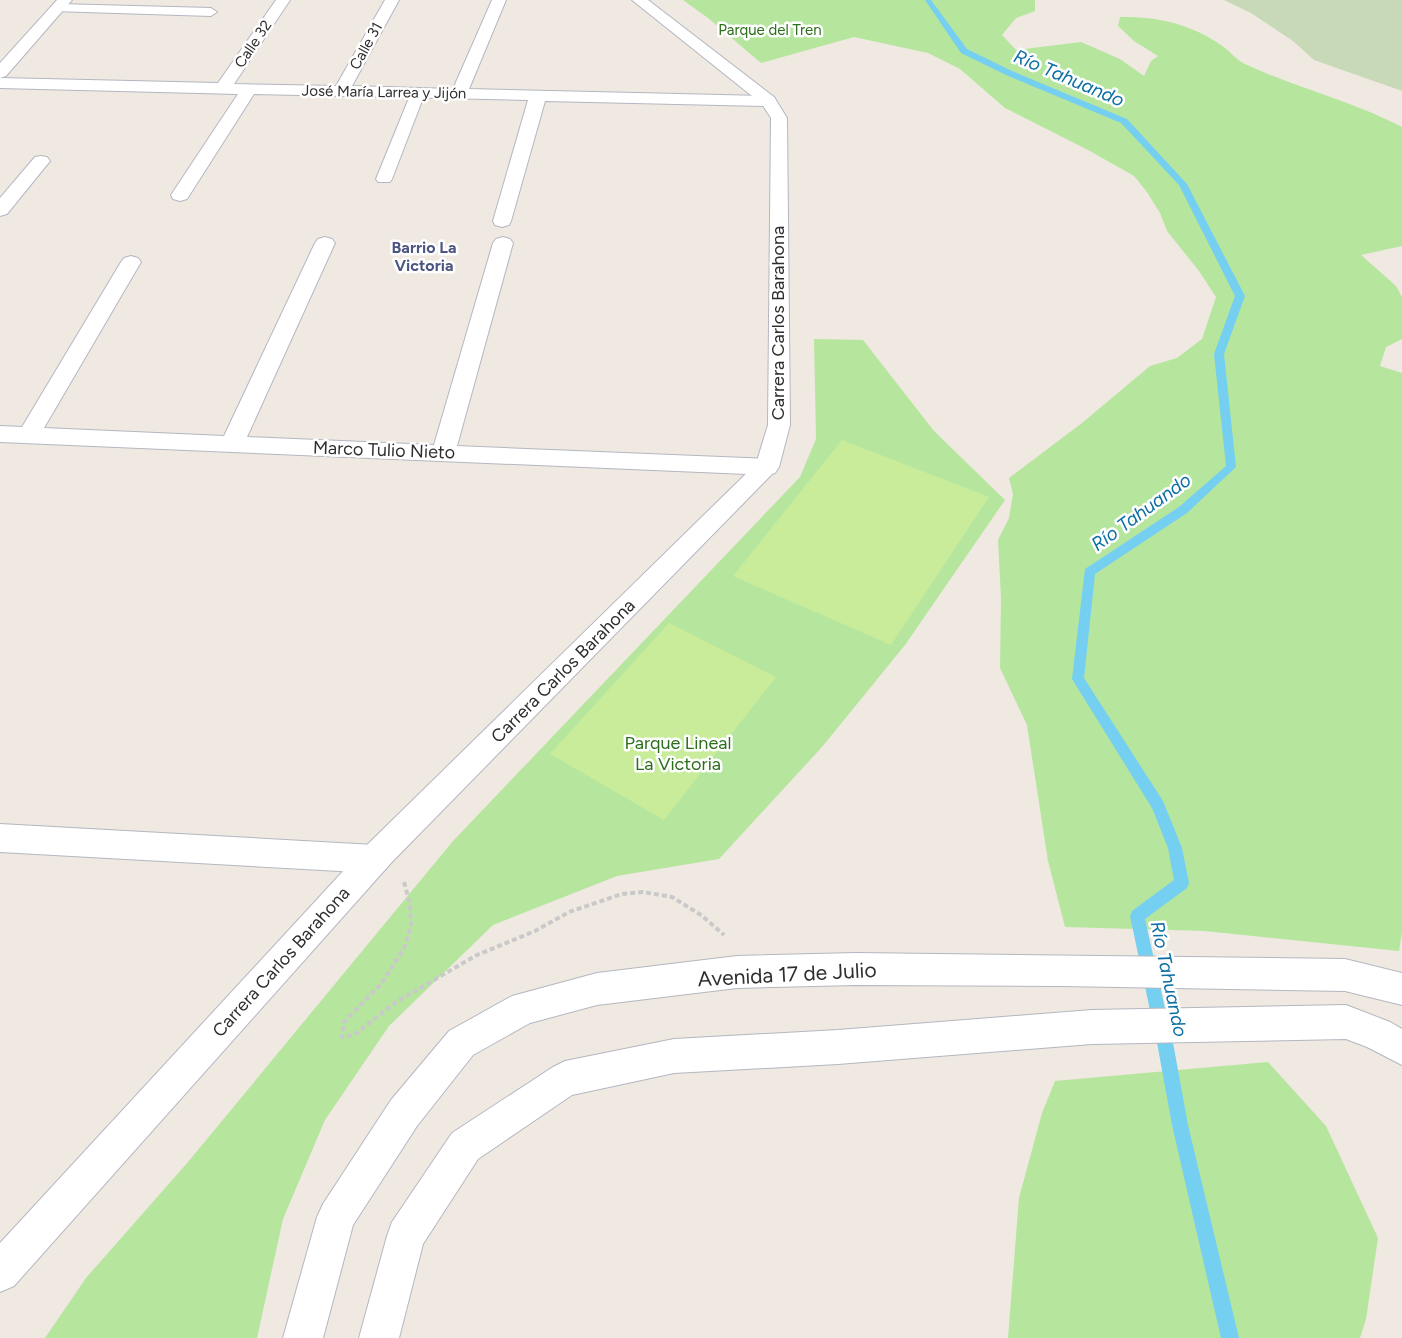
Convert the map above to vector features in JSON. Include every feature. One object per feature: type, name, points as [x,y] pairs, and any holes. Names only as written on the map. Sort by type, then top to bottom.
[{"type":"street","name":"Calle 32","points":[[223,88],[283,0]]},
{"type":"street","name":"Calle 31","points":[[341,91],[392,0]]},
{"type":"street","points":[[459,94],[500,0]]},
{"type":"street","name":"Carrera Carlos Barahona","points":[[0,1272],[377,856],[767,467],[779,425],[779,118],[768,101],[639,0]]},
{"type":"street","points":[[0,73],[61,4]]},
{"type":"street","name":"José María Larrea y Jijón","points":[[0,83],[768,101]]},
{"type":"street","points":[[180,195],[249,89]]},
{"type":"street","points":[[502,221],[538,96]]},
{"type":"street","points":[[0,210],[40,161]]},
{"type":"street","points":[[443,453],[503,243]]},
{"type":"street","points":[[232,444],[325,244]]},
{"type":"street","points":[[29,435],[131,262]]},
{"type":"street","name":"Marco Tulio Nieto","points":[[0,434],[767,467]]},
{"type":"street","points":[[0,838],[377,856]]},
{"type":"street","name":"Avenida 17 de Julio","points":[[303,1338],[336,1217],[404,1114],[461,1043],[524,1008],[597,990],[750,972],[1062,970],[1345,975],[1402,989]]},
{"type":"street","points":[[379,1338],[406,1236],[465,1146],[565,1079],[674,1056],[838,1047],[1092,1027],[1346,1022],[1390,1041],[1402,1064]]},
{"type":"lane","points":[[61,4],[156,5],[212,12]]},
{"type":"lane","points":[[384,179],[418,93]]},
{"type":"path","points":[[377,856],[395,867],[404,882],[410,904],[411,927],[404,948],[382,983],[344,1022],[342,1037],[354,1035],[396,1002],[477,955],[535,931],[569,912],[622,894],[643,892],[672,896],[701,915],[720,931],[739,952],[750,972]]},
{"type":"green space","name":"Parque del Tren","points":[[683,0],[1035,0],[1035,11],[1016,18],[1002,35],[1016,50],[1081,42],[1120,59],[1144,76],[1151,61],[1158,56],[1134,41],[1118,26],[1120,17],[1160,20],[1185,27],[1210,38],[1245,64],[1264,73],[1364,110],[1402,127],[1402,246],[1361,255],[1396,286],[1402,297],[1402,339],[1386,347],[1380,366],[1402,373],[1402,932],[1399,951],[1205,931],[1065,927],[1048,861],[1027,725],[1000,668],[1001,598],[998,540],[1009,518],[1013,494],[1009,478],[1082,423],[1150,366],[1177,358],[1202,339],[1216,297],[1199,271],[1167,231],[1160,213],[1147,192],[1134,176],[1088,150],[1005,108],[960,69],[928,53],[854,37],[761,63],[708,18]]},
{"type":"green space","points":[[1224,0],[1402,0],[1402,91],[1314,60],[1293,41],[1251,13]]},
{"type":"green space","name":"Parque Lineal La Victoria","points":[[814,339],[863,340],[934,431],[1005,500],[905,645],[822,747],[719,859],[617,876],[493,925],[389,1026],[325,1120],[283,1219],[257,1338],[45,1338],[86,1278],[188,1162],[453,841],[800,477],[816,439]]},
{"type":"green space","points":[[842,440],[989,497],[891,645],[733,576]]},
{"type":"green space","points":[[669,623],[776,677],[664,820],[550,754]]},
{"type":"green space","points":[[1268,1062],[1326,1126],[1378,1238],[1366,1319],[1360,1338],[1008,1338],[1019,1198],[1042,1113],[1055,1081]]},
{"type":"waterway","name":"Río Tahuando","points":[[928,0],[964,51],[1009,73],[1124,121],[1183,184],[1240,296],[1219,354],[1231,467],[1183,510],[1089,572],[1078,679],[1158,805],[1175,848],[1182,883],[1137,916],[1166,1048],[1180,1125],[1230,1338]]},
{"type":"district","name":"Barrio La Victoria","points":[[424,256]]}]
